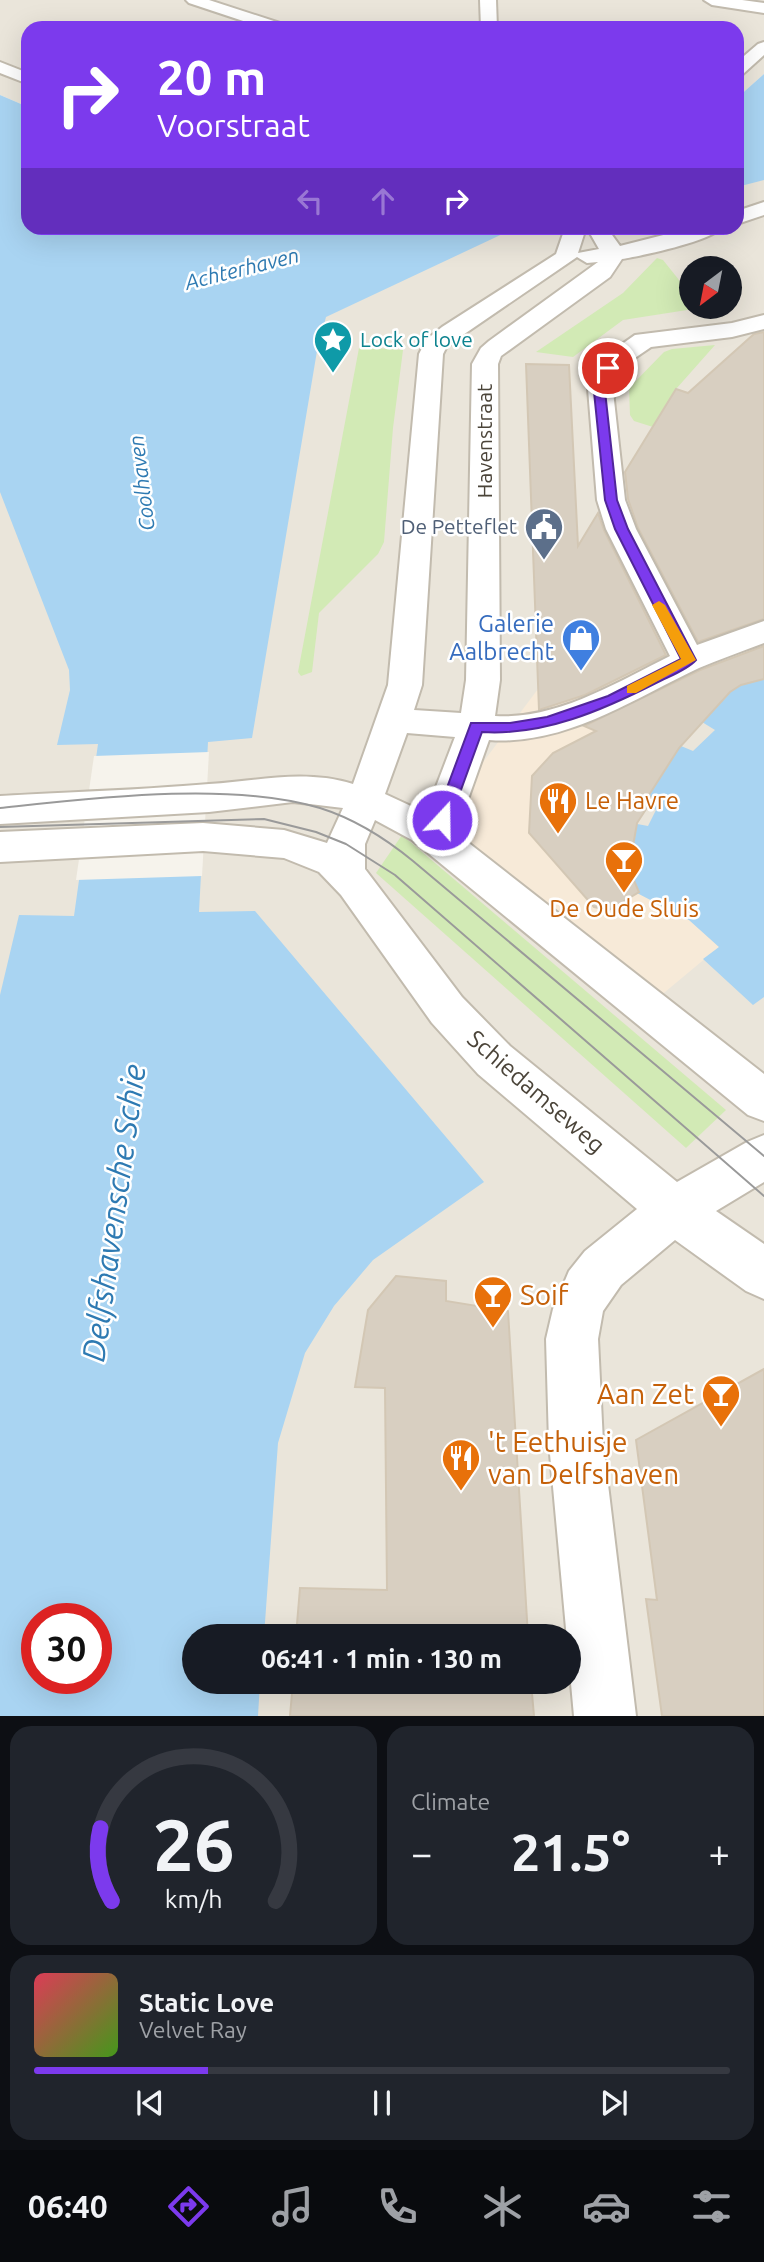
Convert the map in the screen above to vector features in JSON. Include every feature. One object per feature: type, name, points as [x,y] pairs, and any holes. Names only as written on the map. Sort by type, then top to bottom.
[{"type":"street","points":[[194,0],[258,21]]},
{"type":"street","points":[[488,0],[489,21]]},
{"type":"street","points":[[712,0],[764,8]]},
{"type":"street","points":[[744,64],[764,47]]},
{"type":"street","points":[[0,67],[21,76]]},
{"type":"street","points":[[744,215],[764,208]]},
{"type":"street","points":[[566,257],[573,235]]},
{"type":"street","points":[[601,235],[614,256]]},
{"type":"street","points":[[345,872],[346,844],[365,800],[405,685],[431,354],[435,345],[566,257],[614,256],[660,246],[691,235]]},
{"type":"street","name":"Havenstraat","points":[[435,838],[477,727],[483,680],[485,364],[489,353],[593,280],[614,256]]},
{"type":"street","points":[[689,660],[632,552],[611,500],[598,382],[600,376],[617,359],[644,340],[732,330],[764,321]]},
{"type":"street","points":[[732,330],[764,339]]},
{"type":"street","points":[[394,720],[510,729],[549,721],[605,702],[689,660],[764,631]]},
{"type":"street","points":[[0,810],[87,803],[206,799],[306,788],[365,800],[393,812],[435,838],[764,1101]]},
{"type":"street","name":"Schiedamseweg","points":[[0,848],[203,837],[284,844],[320,856],[345,872],[447,1010],[494,1060],[674,1210],[764,1274]]},
{"type":"street","points":[[605,1716],[576,1443],[572,1339],[578,1309],[595,1278],[674,1210],[764,1157]]},
{"type":"shaded area","points":[[0,0],[764,0],[764,74],[744,92],[744,21],[21,21],[21,104],[0,95]]},
{"type":"shaded area","points":[[764,153],[764,1716],[169,1716],[178,923],[242,342],[440,235],[744,235],[744,157]]},
{"type":"shaded area","points":[[0,459],[115,742],[78,929],[0,1219]]},
{"type":"shaded area","points":[[764,611],[764,649],[705,665],[596,731],[553,753],[532,776],[529,833],[594,907],[609,910],[637,893],[689,920],[719,947],[659,997],[472,844],[462,822],[481,765],[538,689],[609,680],[653,663]]},
{"type":"green space","points":[[657,258],[663,260],[679,280],[679,311],[623,320],[573,357],[536,352],[623,293]]},
{"type":"green space","points":[[715,345],[676,389],[653,427],[634,421],[630,415],[629,388],[664,352]]},
{"type":"green space","points":[[359,348],[403,350],[393,428],[384,542],[378,554],[319,613],[312,672],[301,676],[298,672]]},
{"type":"green space","points":[[402,835],[726,1110],[686,1148],[376,873]]},
{"type":"water","points":[[764,74],[764,180],[744,185],[744,92]]},
{"type":"water","points":[[0,95],[21,104],[21,235],[500,235],[326,317],[317,351],[252,738],[208,742],[199,912],[255,911],[484,1182],[373,1260],[334,1306],[305,1353],[278,1443],[265,1624],[182,1624],[182,1694],[259,1694],[258,1716],[0,1716],[0,995],[19,915],[74,916],[98,744],[57,745],[70,690],[69,670],[0,492]]},
{"type":"water","points":[[764,679],[764,997],[753,1005],[703,959],[719,947],[689,920],[637,893],[639,891],[629,869],[637,824],[648,826],[656,810],[649,804],[652,800],[648,794],[658,772],[681,746],[693,751],[715,730],[702,722],[708,706],[732,691],[731,688]]},
{"type":"pier","points":[[209,752],[202,876],[76,880],[94,756]]},
{"type":"building","points":[[764,332],[764,619],[698,642],[638,528],[628,499],[625,472],[676,389],[688,393],[754,334]]},
{"type":"building","points":[[526,364],[569,365],[578,546],[598,513],[666,655],[585,695],[539,710]]},
{"type":"building","points":[[764,646],[764,679],[741,685],[730,692],[679,748],[649,795],[652,800],[637,823],[629,869],[639,892],[609,910],[594,907],[529,833],[532,776],[553,753],[596,731],[584,726],[700,670]]},
{"type":"building","points":[[396,1276],[446,1281],[446,1301],[508,1311],[527,1624],[297,1624],[300,1588],[387,1590],[385,1388],[355,1387],[368,1310]]},
{"type":"building","points":[[764,1369],[764,1716],[662,1716],[646,1599],[657,1600],[636,1440]]},
{"type":"building","points":[[292,1694],[532,1694],[534,1716],[290,1716]]},
{"type":"tram line","points":[[0,808],[119,796],[204,793],[285,800],[320,808],[345,818],[380,837],[413,861],[764,1156]]},
{"type":"tram line","points":[[0,827],[264,819],[316,832],[346,844],[395,875],[764,1196]]},
{"type":"slow traffic","points":[[631,690],[689,660],[659,605]]},
{"type":"place","name":"Lock of love","points":[[333,374]]},
{"type":"place","name":"De Petteflet","points":[[544,561]]},
{"type":"place","name":"Galerie Aalbrecht","points":[[581,672]]},
{"type":"place","name":"Le Havre","points":[[558,835]]},
{"type":"place","name":"De Oude Sluis","points":[[624,894]]},
{"type":"place","name":"Soif","points":[[493,1329]]},
{"type":"place","name":"Aan Zet","points":[[721,1428]]},
{"type":"place","name":"'t Eethuisje van Delfshaven","points":[[461,1492]]},
{"type":"route","points":[[442,820],[477,727],[510,729],[549,721],[597,706],[689,660],[621,529],[611,500],[598,382],[608,368]]},
{"type":"water label","name":"Achterhaven","points":[[242,269]]},
{"type":"water label","name":"Coolhaven","points":[[142,483]]},
{"type":"water label","name":"Delfshavensche Schie","points":[[114,1213]]}]
